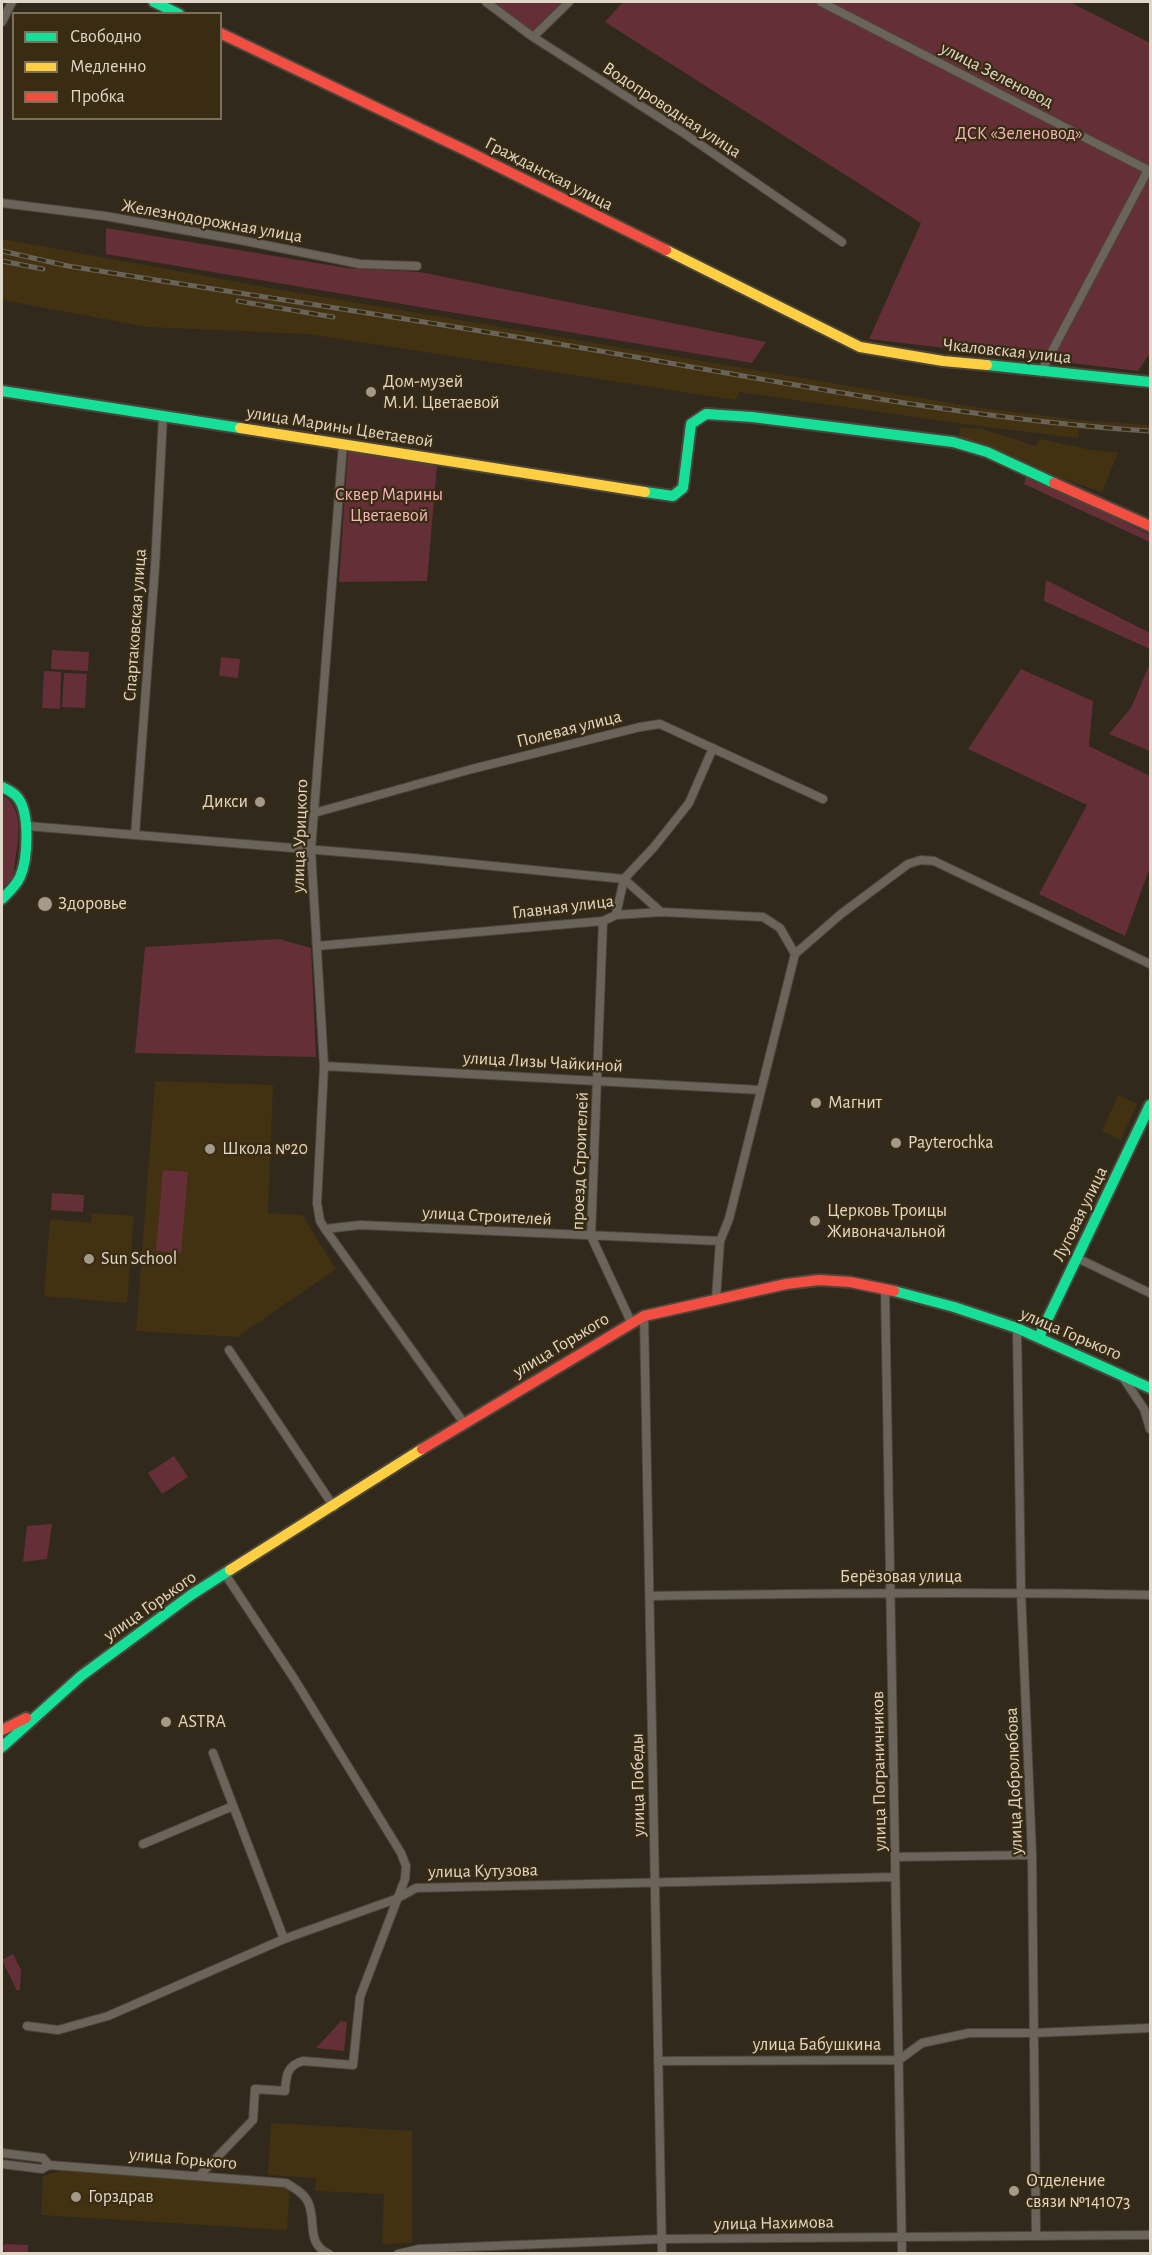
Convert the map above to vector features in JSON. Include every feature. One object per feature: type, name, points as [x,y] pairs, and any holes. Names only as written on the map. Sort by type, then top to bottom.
[{"type":"street","points":[[2,22],[12,2]]},
{"type":"street","points":[[154,2],[175,12]]},
{"type":"street","name":"Водопроводная улица","points":[[486,2],[532,37],[682,132],[842,242]]},
{"type":"street","points":[[532,37],[569,2]]},
{"type":"street","name":"улица Зеленовод","points":[[822,2],[1148,170],[1041,372]]},
{"type":"street","name":"Гражданская улица","points":[[222,34],[446,141],[860,347]]},
{"type":"street","name":"Железнодорожная улица","points":[[2,203],[105,216],[360,264],[417,266]]},
{"type":"street","name":"Чкаловская улица","points":[[860,347],[943,361],[1150,382]]},
{"type":"street","name":"улица Марины Цветаевой","points":[[2,391],[673,496],[683,488],[691,424],[706,414],[752,417],[964,446],[987,452],[1150,526]]},
{"type":"street","name":"Спартаковская улица","points":[[135,835],[163,416]]},
{"type":"street","name":"улица Урицкого","points":[[343,443],[311,850],[324,1066],[317,1203],[320,1221],[325,1229],[464,1424]]},
{"type":"street","name":"Полевая улица","points":[[314,813],[640,727],[660,724],[823,799]]},
{"type":"street","points":[[616,915],[624,879],[654,847],[689,803],[713,748]]},
{"type":"street","points":[[2,787],[19,798],[24,806],[27,826],[21,877],[3,896]]},
{"type":"street","points":[[27,826],[402,857],[624,879],[661,912]]},
{"type":"street","points":[[716,1299],[720,1242],[729,1219],[795,954],[860,899],[908,864],[921,860],[934,861],[1150,964]]},
{"type":"street","name":"Главная улица","points":[[317,946],[603,921],[616,915],[661,912],[763,917],[780,928],[795,954]]},
{"type":"street","name":"проезд Строителей","points":[[603,921],[591,1236],[631,1322]]},
{"type":"street","name":"улица Лизы Чайкиной","points":[[324,1066],[760,1090]]},
{"type":"street","name":"Луговая улица","points":[[1039,1337],[1150,1106]]},
{"type":"street","name":"улица Строителей","points":[[325,1229],[360,1225],[720,1242]]},
{"type":"street","points":[[1077,1258],[1150,1293]]},
{"type":"street","name":"улица Горького","points":[[56,1698],[121,1646],[191,1595],[464,1424],[644,1316],[786,1284],[819,1280],[850,1282],[885,1288],[954,1307],[1017,1328],[1150,1388]]},
{"type":"street","name":"улица Пограничников","points":[[885,1288],[902,2253]]},
{"type":"street","name":"улица Победы","points":[[644,1316],[662,2253]]},
{"type":"street","name":"улица Добролюбова","points":[[1017,1328],[1021,1592],[1032,1855],[1036,2234]]},
{"type":"street","points":[[229,1350],[333,1507]]},
{"type":"street","points":[[1120,1373],[1144,1409],[1150,1429]]},
{"type":"street","points":[[199,2176],[253,2120],[255,2089],[285,2091],[286,2075],[296,2063],[303,2061],[353,2066],[360,1997],[405,1879],[406,1866],[401,1853],[295,1680],[225,1574]]},
{"type":"street","name":"Берёзовая улица","points":[[651,1596],[891,1592],[1150,1595]]},
{"type":"street","points":[[2,1730],[13,1726],[56,1698]]},
{"type":"street","points":[[2,1747],[56,1698]]},
{"type":"street","points":[[213,1753],[284,1940]]},
{"type":"street","points":[[143,1844],[233,1806]]},
{"type":"street","points":[[895,1857],[1032,1855]]},
{"type":"street","name":"улица Кутузова","points":[[27,2026],[58,2030],[108,2016],[284,1940],[396,1899],[416,1888],[895,1877]]},
{"type":"street","name":"улица Бабушкина","points":[[658,2061],[898,2060],[922,2043],[949,2036],[976,2033],[1150,2028]]},
{"type":"street","name":"улица Горького","points":[[2,2154],[43,2158],[49,2165]]},
{"type":"street","name":"улица Горького","points":[[2,2164],[42,2169],[49,2165],[286,2183],[308,2201],[315,2240],[320,2250],[329,2253]]},
{"type":"street","name":"улица Нахимова","points":[[398,2253],[419,2249],[662,2239],[1036,2234],[1150,2235]]},
{"type":"shaded area","points":[[2,239],[270,288],[974,407],[1079,420],[1150,425],[1150,434],[1079,429],[1078,438],[739,392],[736,400],[308,334],[148,327],[2,300]]},
{"type":"shaded area","points":[[960,427],[983,429],[1036,446],[1040,439],[1118,453],[1102,492],[958,442]]},
{"type":"shaded area","name":"Школа №20","points":[[155,1081],[273,1085],[268,1213],[302,1215],[336,1269],[237,1337],[136,1331]]},
{"type":"shaded area","points":[[1118,1095],[1137,1104],[1121,1140],[1102,1131]]},
{"type":"shaded area","name":"Sun School","points":[[92,1213],[134,1216],[127,1303],[44,1296],[50,1219],[91,1223]]},
{"type":"shaded area","points":[[271,2123],[412,2131],[412,2243],[382,2244],[384,2194],[315,2191],[316,2178],[268,2175]]},
{"type":"shaded area","points":[[67,2169],[290,2187],[287,2230],[41,2215],[43,2176]]},
{"type":"green space","points":[[494,2],[562,2],[532,31]]},
{"type":"green space","name":"ДСК «Зеленовод»","points":[[623,2],[1070,2],[1150,43],[1150,353],[1138,371],[869,339],[921,223],[605,22]]},
{"type":"green space","points":[[106,228],[347,268],[420,272],[766,342],[752,363],[106,254]]},
{"type":"green space","name":"Сквер Марины Цветаевой","points":[[348,450],[437,465],[427,581],[339,582]]},
{"type":"green space","points":[[1027,474],[1150,535],[1150,542],[1024,484]]},
{"type":"green space","points":[[1046,580],[1150,633],[1150,649],[1044,601]]},
{"type":"green space","points":[[52,650],[89,652],[88,671],[51,669]]},
{"type":"green space","points":[[221,657],[240,659],[238,678],[219,676]]},
{"type":"green space","points":[[1150,663],[1150,751],[1109,734],[1131,708]]},
{"type":"green space","points":[[1021,669],[1093,701],[1089,746],[1150,776],[1150,867],[1125,936],[1039,894],[1087,805],[968,749]]},
{"type":"green space","points":[[44,671],[61,672],[60,709],[42,708]]},
{"type":"green space","points":[[64,673],[87,674],[85,708],[62,707]]},
{"type":"green space","points":[[2,795],[15,809],[18,829],[12,879],[2,888]]},
{"type":"green space","points":[[279,939],[311,948],[316,1057],[135,1053],[145,947]]},
{"type":"green space","points":[[163,1170],[188,1172],[181,1253],[156,1251]]},
{"type":"green space","points":[[52,1193],[84,1195],[83,1212],[51,1210]]},
{"type":"green space","points":[[174,1456],[188,1477],[162,1494],[148,1473]]},
{"type":"green space","points":[[52,1524],[47,1559],[23,1562],[27,1526]]},
{"type":"green space","points":[[13,1954],[21,1970],[20,1989],[17,1991],[2,1960]]},
{"type":"green space","points":[[341,2021],[347,2022],[344,2051],[316,2048]]},
{"type":"green space","points":[[5,2244],[28,2245],[28,2253],[6,2253],[2,2248]]},
{"type":"railway","points":[[2,251],[68,266],[472,330],[877,399],[1013,418],[1150,431]]},
{"type":"railway","points":[[2,261],[43,269]]},
{"type":"railway","points":[[238,301],[333,317]]},
{"type":"traffic: fast","points":[[154,2],[175,12]]},
{"type":"traffic: fast","points":[[987,365],[1150,382]]},
{"type":"traffic: fast","points":[[2,391],[240,428]]},
{"type":"traffic: fast","points":[[645,492],[673,496],[683,488],[691,424],[706,414],[752,417],[953,442],[987,452],[1054,483]]},
{"type":"traffic: fast","points":[[2,787],[11,791],[18,798],[22,805],[26,825],[23,869],[14,886],[2,899]]},
{"type":"traffic: fast","points":[[1039,1337],[1150,1105]]},
{"type":"traffic: fast","points":[[894,1291],[954,1307],[1017,1328],[1150,1388]]},
{"type":"traffic: fast","points":[[2,1747],[81,1676],[191,1595],[230,1570]]},
{"type":"traffic: slow","points":[[666,250],[860,347],[943,361],[987,365]]},
{"type":"traffic: slow","points":[[240,428],[645,492]]},
{"type":"traffic: slow","points":[[230,1570],[422,1449]]},
{"type":"traffic: jam","points":[[222,34],[467,151],[666,250]]},
{"type":"traffic: jam","points":[[1054,483],[1150,526]]},
{"type":"traffic: jam","points":[[422,1449],[644,1316],[786,1284],[819,1280],[850,1282],[894,1291]]},
{"type":"traffic: jam","points":[[2,1730],[26,1718]]},
{"type":"place","name":"Дом-музей М.И. Цветаевой","points":[[371,392]]},
{"type":"place","name":"Дикси","points":[[260,802]]},
{"type":"place","name":"Здоровье","points":[[45,904]]},
{"type":"place","name":"Магнит","points":[[816,1103]]},
{"type":"place","name":"Payterochka","points":[[896,1143]]},
{"type":"place","name":"Школа №20","points":[[210,1149]]},
{"type":"place","name":"Церковь Троицы Живоначальной","points":[[815,1221]]},
{"type":"place","name":"Sun School","points":[[89,1259]]},
{"type":"place","name":"ASTRA","points":[[166,1722]]},
{"type":"place","name":"Отделение связи №141073","points":[[1014,2191]]},
{"type":"place","name":"Горздрав","points":[[76,2197]]}]
